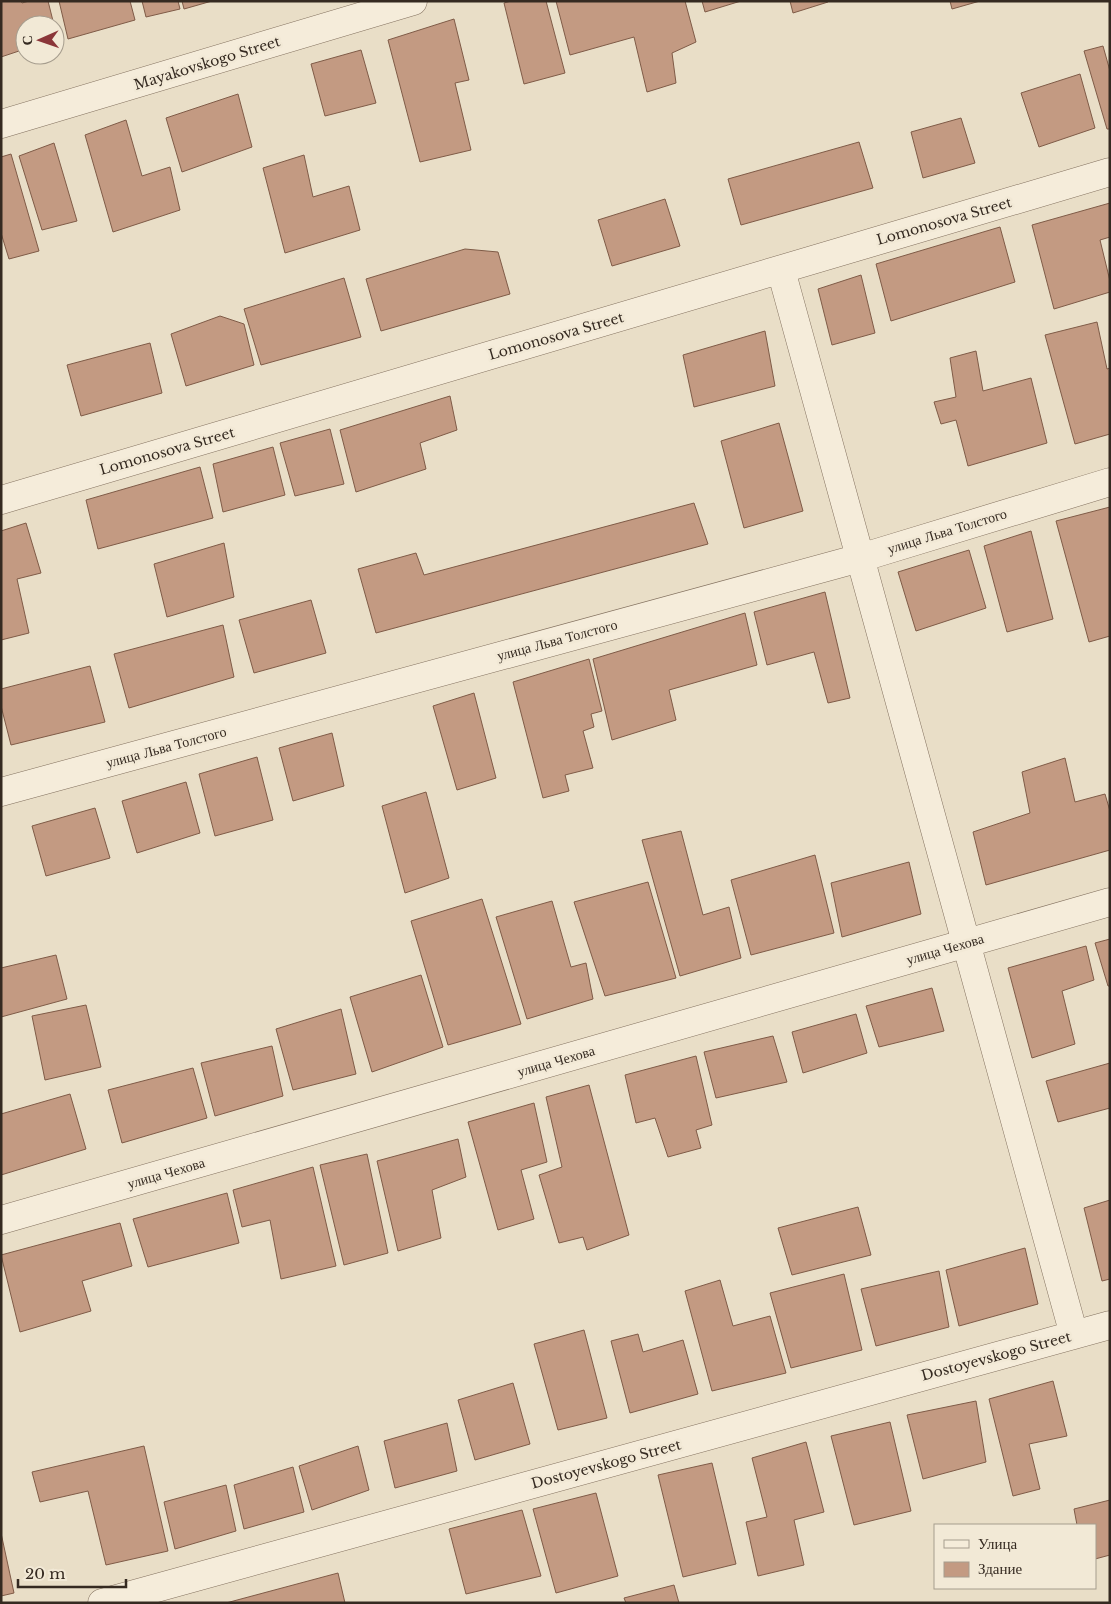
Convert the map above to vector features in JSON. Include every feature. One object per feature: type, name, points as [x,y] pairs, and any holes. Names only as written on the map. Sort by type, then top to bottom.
[{"type":"street","name":"Mayakovskogo Street","points":[[1,124],[413,1]]},
{"type":"street","name":"Lomonosova Street","points":[[1,500],[1110,172]]},
{"type":"street","points":[[781,270],[1074,1335]]},
{"type":"street","name":"улица Льва Толстого","points":[[1,792],[860,558],[1110,482]]},
{"type":"street","name":"улица Чехова","points":[[1,1220],[1110,902]]},
{"type":"street","name":"Dostoyevskogo Street","points":[[102,1603],[1110,1325]]},
{"type":"building","points":[[1,1],[21,1],[22,3],[48,1],[52,15],[15,15],[15,52],[1,57]]},
{"type":"building","points":[[59,1],[130,1],[135,20],[68,39],[65,15],[62,15]]},
{"type":"building","points":[[142,1],[178,1],[180,9],[146,17]]},
{"type":"building","points":[[182,1],[212,1],[184,9]]},
{"type":"building","points":[[511,1],[546,1],[565,73],[524,84],[504,3]]},
{"type":"building","points":[[556,1],[685,1],[696,42],[672,53],[676,83],[647,92],[634,37],[570,55]]},
{"type":"building","points":[[702,1],[741,1],[705,12]]},
{"type":"building","points":[[790,1],[827,1],[828,2],[793,13]]},
{"type":"building","points":[[950,1],[980,1],[952,9]]},
{"type":"building","points":[[454,19],[469,80],[455,83],[471,150],[420,162],[388,40]]},
{"type":"building","points":[[1103,46],[1110,71],[1110,129],[1107,129],[1084,51]]},
{"type":"building","points":[[361,50],[376,103],[325,116],[311,64]]},
{"type":"building","points":[[1080,74],[1095,128],[1039,147],[1021,93]]},
{"type":"building","points":[[238,94],[252,147],[182,172],[166,118]]},
{"type":"building","points":[[961,118],[975,163],[923,178],[911,132]]},
{"type":"building","points":[[126,120],[142,176],[170,167],[180,210],[113,232],[85,135]]},
{"type":"building","points":[[859,142],[873,188],[741,225],[728,179]]},
{"type":"building","points":[[54,143],[77,221],[42,230],[19,156]]},
{"type":"building","points":[[11,154],[39,251],[9,259],[1,233],[1,157]]},
{"type":"building","points":[[304,155],[313,197],[349,186],[360,230],[285,253],[263,168]]},
{"type":"building","points":[[665,199],[680,246],[612,266],[598,220]]},
{"type":"building","points":[[1110,203],[1110,237],[1100,240],[1110,281],[1110,292],[1054,309],[1032,225]]},
{"type":"building","points":[[1000,227],[1015,282],[891,321],[876,264]]},
{"type":"building","points":[[465,249],[498,252],[510,294],[381,331],[366,279]]},
{"type":"building","points":[[861,275],[875,333],[832,345],[818,289]]},
{"type":"building","points":[[344,278],[361,337],[261,365],[244,309]]},
{"type":"building","points":[[220,316],[244,324],[254,365],[186,386],[171,334]]},
{"type":"building","points":[[1097,322],[1107,369],[1110,368],[1110,434],[1075,444],[1045,335]]},
{"type":"building","points":[[765,331],[775,386],[694,407],[683,355]]},
{"type":"building","points":[[150,343],[162,393],[81,416],[67,365]]},
{"type":"building","points":[[976,351],[983,391],[1031,378],[1047,443],[968,466],[956,420],[941,424],[934,402],[956,397],[950,358]]},
{"type":"building","points":[[450,396],[457,430],[420,443],[426,469],[356,492],[340,430]]},
{"type":"building","points":[[779,423],[803,511],[744,528],[721,441]]},
{"type":"building","points":[[330,429],[344,484],[295,496],[280,443]]},
{"type":"building","points":[[273,447],[285,495],[223,512],[213,464]]},
{"type":"building","points":[[200,467],[213,518],[98,549],[86,500]]},
{"type":"building","points":[[694,503],[708,544],[376,633],[358,569],[416,553],[424,575]]},
{"type":"building","points":[[1110,507],[1110,636],[1089,642],[1056,521]]},
{"type":"building","points":[[26,523],[41,573],[17,579],[29,633],[1,640],[1,531]]},
{"type":"building","points":[[1031,531],[1053,619],[1007,632],[984,546]]},
{"type":"building","points":[[224,543],[234,597],[167,617],[154,564]]},
{"type":"building","points":[[969,550],[986,608],[916,631],[898,572]]},
{"type":"building","points":[[825,592],[850,698],[828,703],[814,652],[767,665],[754,612]]},
{"type":"building","points":[[311,600],[326,653],[254,673],[239,620]]},
{"type":"building","points":[[745,613],[757,665],[669,690],[676,720],[612,740],[593,659]]},
{"type":"building","points":[[223,625],[234,677],[129,708],[114,654]]},
{"type":"building","points":[[589,659],[602,711],[591,714],[594,727],[583,731],[593,768],[565,775],[569,791],[543,798],[513,682]]},
{"type":"building","points":[[90,666],[105,722],[11,745],[1,706],[1,689]]},
{"type":"building","points":[[474,693],[496,778],[457,790],[433,706]]},
{"type":"building","points":[[332,733],[344,786],[293,801],[279,748]]},
{"type":"building","points":[[257,757],[273,820],[215,836],[199,774]]},
{"type":"building","points":[[1065,758],[1075,802],[1105,794],[1110,811],[1110,850],[986,885],[973,832],[1030,813],[1022,772]]},
{"type":"building","points":[[186,782],[200,833],[137,853],[122,801]]},
{"type":"building","points":[[426,792],[449,878],[405,893],[382,806]]},
{"type":"building","points":[[95,808],[110,858],[46,876],[32,826]]},
{"type":"building","points":[[681,831],[703,915],[729,907],[741,958],[680,976],[642,840]]},
{"type":"building","points":[[815,855],[834,933],[751,955],[731,880]]},
{"type":"building","points":[[909,862],[921,914],[842,937],[831,883]]},
{"type":"building","points":[[648,882],[676,978],[605,996],[574,902]]},
{"type":"building","points":[[482,899],[521,1024],[448,1045],[411,921]]},
{"type":"building","points":[[552,901],[571,967],[586,963],[593,999],[527,1019],[496,917]]},
{"type":"building","points":[[1110,939],[1110,986],[1108,986],[1095,943]]},
{"type":"building","points":[[1086,946],[1094,980],[1062,991],[1075,1044],[1032,1058],[1008,968]]},
{"type":"building","points":[[56,955],[67,999],[1,1017],[1,968]]},
{"type":"building","points":[[421,975],[443,1047],[372,1072],[350,997]]},
{"type":"building","points":[[932,988],[944,1031],[879,1047],[866,1006]]},
{"type":"building","points":[[86,1005],[101,1067],[45,1080],[32,1016]]},
{"type":"building","points":[[341,1009],[356,1074],[293,1090],[276,1029]]},
{"type":"building","points":[[856,1014],[867,1053],[803,1073],[792,1032]]},
{"type":"building","points":[[773,1036],[787,1082],[716,1098],[704,1052]]},
{"type":"building","points":[[272,1046],[283,1096],[215,1116],[201,1063]]},
{"type":"building","points":[[696,1056],[712,1125],[696,1130],[701,1148],[668,1157],[655,1118],[636,1123],[625,1075]]},
{"type":"building","points":[[1110,1063],[1110,1108],[1058,1122],[1046,1081]]},
{"type":"building","points":[[193,1068],[207,1118],[122,1143],[108,1090]]},
{"type":"building","points":[[589,1085],[629,1235],[587,1250],[583,1237],[559,1243],[539,1175],[562,1167],[546,1097]]},
{"type":"building","points":[[70,1094],[86,1149],[1,1175],[1,1114]]},
{"type":"building","points":[[534,1103],[547,1162],[521,1170],[534,1219],[498,1230],[468,1122]]},
{"type":"building","points":[[458,1139],[466,1177],[432,1190],[441,1238],[398,1251],[377,1161]]},
{"type":"building","points":[[367,1154],[388,1253],[344,1265],[320,1165]]},
{"type":"building","points":[[313,1167],[336,1266],[281,1279],[270,1220],[242,1227],[233,1190]]},
{"type":"building","points":[[227,1193],[239,1243],[148,1267],[133,1219]]},
{"type":"building","points":[[1110,1200],[1110,1279],[1102,1281],[1084,1208]]},
{"type":"building","points":[[858,1207],[871,1255],[792,1275],[778,1228]]},
{"type":"building","points":[[120,1223],[132,1266],[82,1281],[91,1311],[20,1332],[1,1255]]},
{"type":"building","points":[[1025,1248],[1038,1304],[959,1326],[946,1270]]},
{"type":"building","points":[[939,1271],[949,1327],[876,1346],[861,1289]]},
{"type":"building","points":[[844,1274],[862,1350],[791,1368],[770,1293]]},
{"type":"building","points":[[720,1280],[733,1326],[770,1316],[786,1373],[712,1391],[685,1291]]},
{"type":"building","points":[[584,1330],[607,1418],[558,1430],[534,1344]]},
{"type":"building","points":[[638,1334],[643,1352],[683,1340],[698,1394],[630,1413],[611,1341]]},
{"type":"building","points":[[1053,1381],[1067,1436],[1029,1444],[1040,1489],[1013,1496],[989,1399]]},
{"type":"building","points":[[513,1383],[530,1444],[475,1460],[458,1400]]},
{"type":"building","points":[[976,1401],[986,1462],[923,1479],[907,1415]]},
{"type":"building","points":[[890,1422],[911,1511],[854,1525],[831,1436]]},
{"type":"building","points":[[447,1423],[457,1471],[395,1488],[384,1441]]},
{"type":"building","points":[[806,1442],[824,1512],[794,1520],[804,1565],[758,1576],[746,1522],[767,1517],[752,1458]]},
{"type":"building","points":[[144,1446],[168,1551],[106,1565],[88,1491],[40,1502],[32,1472]]},
{"type":"building","points":[[358,1446],[369,1490],[312,1510],[299,1466]]},
{"type":"building","points":[[712,1463],[736,1564],[683,1577],[658,1475]]},
{"type":"building","points":[[293,1467],[304,1512],[244,1529],[234,1485]]},
{"type":"building","points":[[226,1485],[236,1531],[175,1549],[164,1502]]},
{"type":"building","points":[[596,1493],[618,1576],[556,1593],[533,1509]]},
{"type":"building","points":[[1110,1500],[1110,1555],[1096,1559],[1096,1524],[1077,1524],[1074,1509]]},
{"type":"building","points":[[522,1510],[541,1576],[466,1594],[449,1529]]},
{"type":"building","points":[[1,1533],[14,1593],[1,1596]]},
{"type":"building","points":[[338,1573],[345,1603],[226,1603]]},
{"type":"building","points":[[674,1585],[679,1603],[626,1603],[624,1598]]}]
